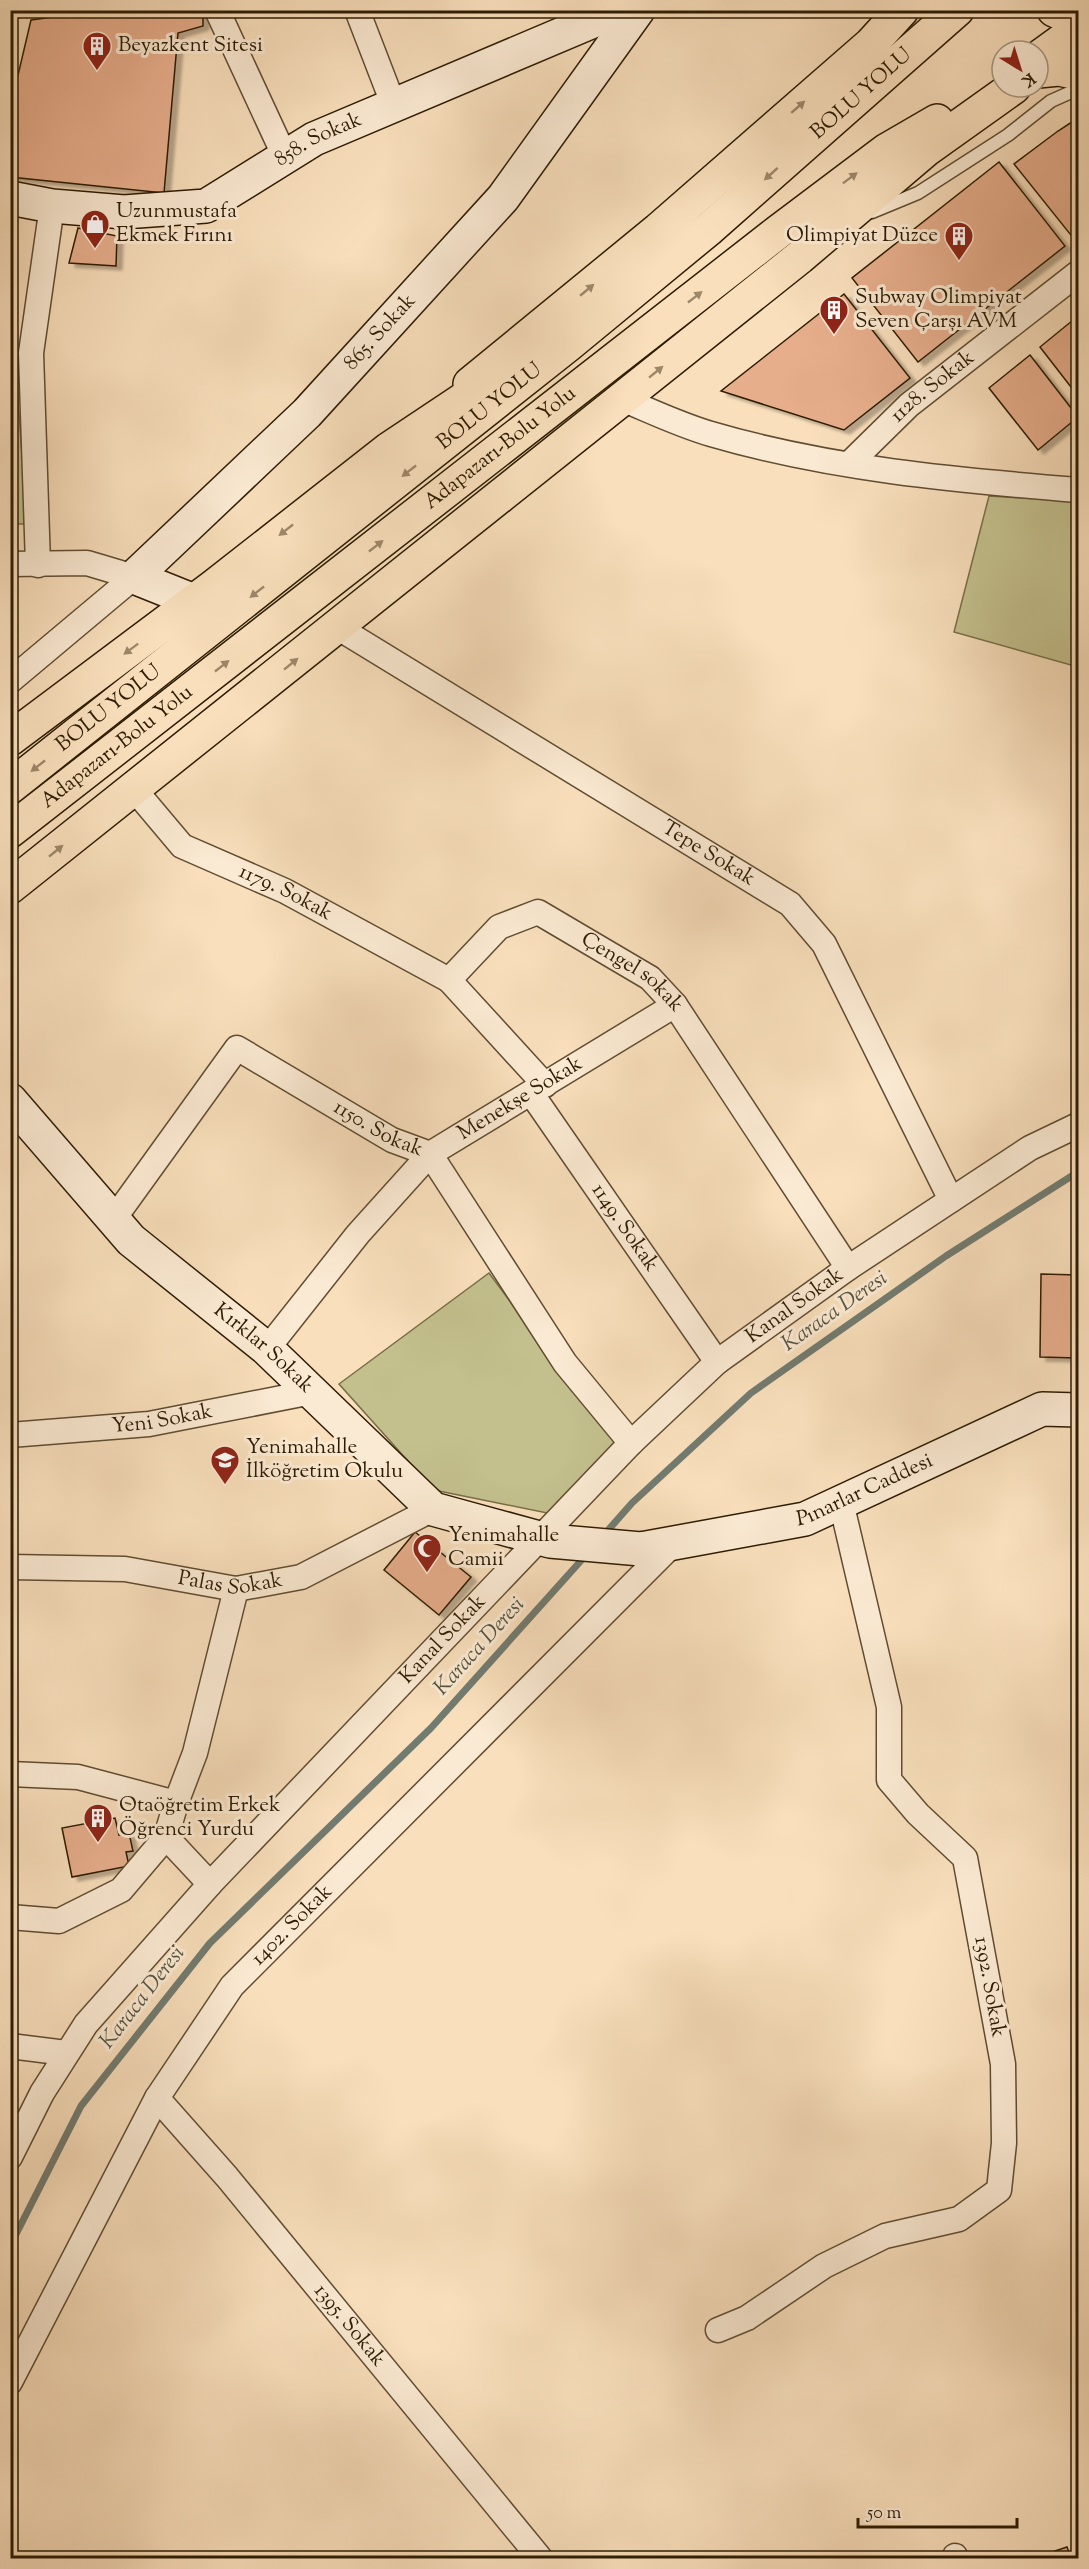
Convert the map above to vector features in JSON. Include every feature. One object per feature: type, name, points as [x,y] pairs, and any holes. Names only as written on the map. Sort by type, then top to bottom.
[{"type":"highway","points":[[312,510],[548,323],[658,230],[871,44],[902,10]]},
{"type":"highway","name":"BOLU YOLU","points":[[10,788],[645,282],[710,228],[957,10]]},
{"type":"highway","points":[[1054,10],[1068,16],[1078,17]]},
{"type":"highway","points":[[1050,49],[1078,29]]},
{"type":"highway","points":[[1050,70],[1059,69],[1078,73]]},
{"type":"highway","name":"Adapazarı-Bolu Yolu","points":[[10,831],[887,150],[990,90]]},
{"type":"highway","points":[[10,887],[837,226],[927,149],[997,99]]},
{"type":"highway","points":[[10,739],[194,601],[389,449],[645,282]]},
{"type":"highway","points":[[458,530],[659,325]]},
{"type":"street","points":[[217,10],[285,157]]},
{"type":"street","points":[[357,10],[394,106]]},
{"type":"street","name":"858. Sokak","points":[[10,198],[51,206],[124,212],[206,206],[314,139],[619,11]]},
{"type":"street","name":"865. Sokak","points":[[134,577],[307,413],[504,198],[619,11]]},
{"type":"street","points":[[38,565],[31,353],[51,206]]},
{"type":"street","name":"1128. Sokak","points":[[849,464],[909,405],[1078,273]]},
{"type":"street","points":[[622,399],[710,434],[849,464],[990,483],[1078,490]]},
{"type":"street","points":[[10,564],[87,563],[134,577],[194,601]]},
{"type":"street","points":[[10,681],[134,577]]},
{"type":"street","name":"Tepe Sokak","points":[[337,627],[790,904],[824,944],[951,1200]]},
{"type":"street","name":"1179. Sokak","points":[[134,789],[182,846],[285,891],[449,980]]},
{"type":"street","name":"Çengel sokak","points":[[449,980],[499,927],[538,912],[650,978],[675,1005],[848,1268]]},
{"type":"street","points":[[449,980],[538,1089]]},
{"type":"street","name":"Menekşe Sokak","points":[[267,1349],[358,1234],[430,1154],[675,1005]]},
{"type":"street","name":"1150. Sokak","points":[[114,1220],[237,1048],[392,1140],[430,1154],[565,1363],[632,1443]]},
{"type":"street","name":"1149. Sokak","points":[[538,1089],[717,1362]]},
{"type":"street","name":"Kırklar Sokak","points":[[10,1100],[131,1240],[267,1349],[433,1509],[545,1540],[641,1549]]},
{"type":"street","name":"Kanal Sokak","points":[[10,2157],[42,2093],[86,2024],[210,1884],[545,1540],[632,1443],[717,1362],[848,1268],[1030,1148],[1078,1125]]},
{"type":"street","name":"Yeni Sokak","points":[[10,1435],[149,1424],[312,1392]]},
{"type":"street","name":"Pınarlar Caddesi","points":[[641,1549],[805,1519],[1042,1409],[1078,1410]]},
{"type":"street","name":"1392. Sokak","points":[[718,2330],[747,2318],[824,2266],[885,2236],[959,2219],[999,2190],[1004,2143],[1003,2064],[965,1858],[918,1814],[889,1780],[889,1707],[841,1503]]},
{"type":"street","name":"Palas Sokak","points":[[10,1567],[125,1569],[236,1589],[301,1577],[433,1509]]},
{"type":"street","name":"1402. Sokak","points":[[10,2382],[157,2098],[232,1986],[674,1543]]},
{"type":"street","points":[[10,1917],[59,1921],[121,1890],[165,1838],[195,1752],[236,1589]]},
{"type":"street","points":[[10,1774],[78,1777],[176,1803]]},
{"type":"street","points":[[165,1838],[210,1884]]},
{"type":"street","points":[[10,2046],[66,2053]]},
{"type":"street","name":"1395. Sokak","points":[[157,2098],[235,2186],[540,2559]]},
{"type":"lane","points":[[837,226],[918,193],[1008,135],[1051,101],[1078,89]]},
{"type":"shaded area","points":[[11,317],[17,317],[18,400],[27,524],[11,524]]},
{"type":"shaded area","points":[[989,496],[1078,501],[1078,667],[954,632]]},
{"type":"shaded area","points":[[489,1273],[616,1444],[552,1514],[434,1490],[339,1384]]},
{"type":"building","name":"Beyazkent Sitesi","points":[[106,10],[203,10],[203,26],[178,33],[164,193],[10,177],[10,109],[31,20]]},
{"type":"building","points":[[1078,118],[1078,235],[1074,239],[1014,164]]},
{"type":"building","name":"Olimpiyat Düzce","points":[[999,162],[1065,246],[918,362],[852,278]]},
{"type":"building","name":"Uzunmustafa Ekmek Fırını","points":[[78,228],[117,236],[116,266],[69,263]]},
{"type":"building","name":"Subway Olimpiyat Seven Çarşı AVM","points":[[844,294],[910,378],[844,430],[721,391]]},
{"type":"building","points":[[1078,316],[1078,396],[1040,347]]},
{"type":"building","points":[[1030,355],[1078,417],[1038,450],[989,388]]},
{"type":"building","points":[[1041,1274],[1078,1275],[1078,1358],[1040,1357]]},
{"type":"building","name":"Yenimahalle Camii","points":[[415,1532],[471,1577],[439,1615],[384,1570]]},
{"type":"building","name":"Otaöğretim Erkek Öğrenci Yurdu","points":[[115,1818],[119,1835],[129,1833],[133,1851],[126,1852],[129,1866],[72,1877],[62,1828]]},
{"type":"building","points":[[1067,2547],[1071,2558],[1034,2558]]},
{"type":"waterway","name":"Karaca Deresi","points":[[602,1537],[632,1503],[751,1393],[946,1256],[1078,1172]]},
{"type":"waterway","name":"Karaca Deresi","points":[[10,2246],[81,2106],[210,1943],[431,1728],[587,1554]]},
{"type":"place","name":"Beyazkent Sitesi","points":[[97,72]]},
{"type":"place","name":"Uzunmustafa Ekmek Fırını","points":[[95,250]]},
{"type":"place","name":"Olimpiyat Düzce","points":[[959,262]]},
{"type":"place","name":"Subway Olimpiyat Seven Çarşı AVM","points":[[834,336]]},
{"type":"place","name":"Yenimahalle İlköğretim Okulu","points":[[225,1486]]},
{"type":"place","name":"Yenimahalle Camii","points":[[427,1574]]},
{"type":"place","name":"Otaöğretim Erkek Öğrenci Yurdu","points":[[98,1844]]}]
